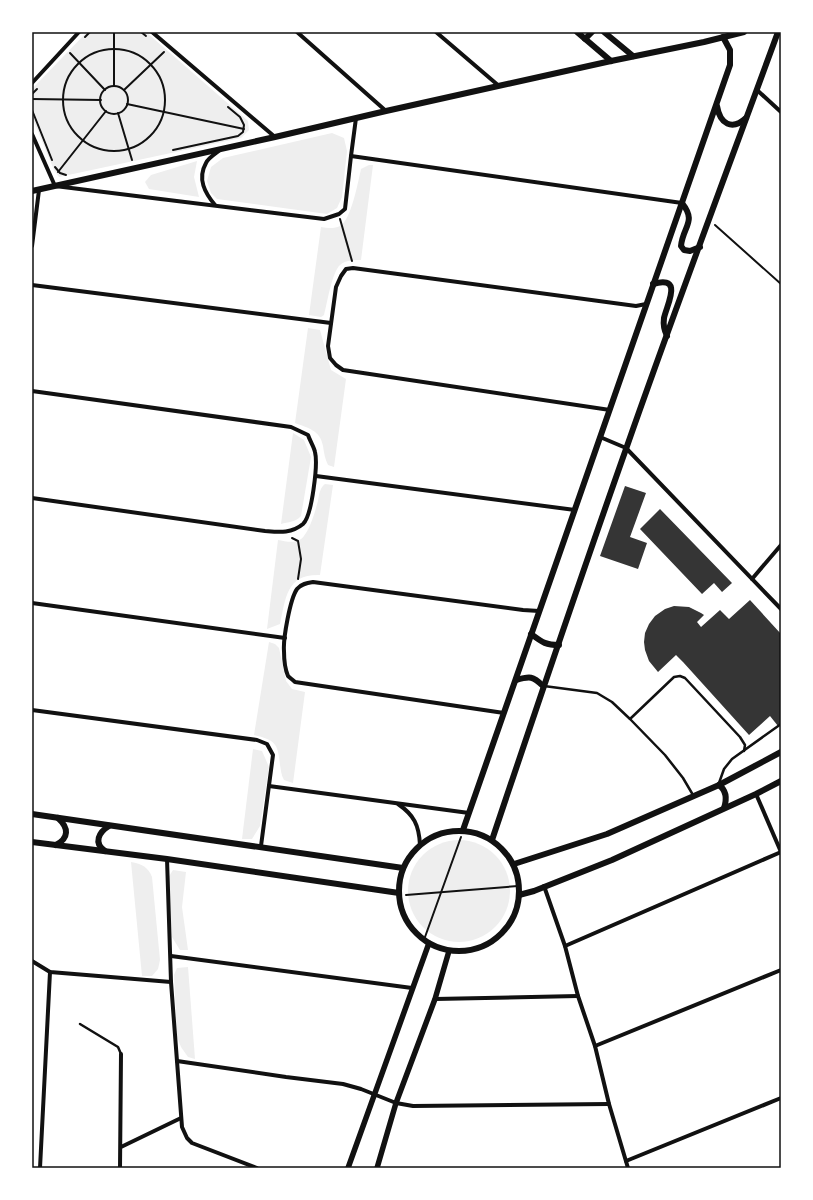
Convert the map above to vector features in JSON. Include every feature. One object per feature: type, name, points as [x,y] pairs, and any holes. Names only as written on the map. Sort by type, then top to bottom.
[{"type":"main road","points":[[577,32],[611,61]]},
{"type":"main road","points":[[586,39],[592,32]]},
{"type":"main road","points":[[604,32],[633,56]]},
{"type":"main road","points":[[32,191],[744,32]]},
{"type":"main road","points":[[492,840],[626,448],[778,32]]},
{"type":"main road","points":[[463,830],[730,65],[730,50],[723,37]]},
{"type":"main road","points":[[716,104],[720,117],[727,123],[732,125],[737,124],[747,118]]},
{"type":"main road","points":[[682,203],[689,214],[689,219],[681,246],[684,250],[690,251],[700,247]]},
{"type":"main road","points":[[653,284],[662,282],[666,283],[670,285],[672,289],[672,294],[664,316],[664,329],[667,336]]},
{"type":"main road","points":[[532,634],[541,642],[548,645],[559,645]]},
{"type":"main road","points":[[516,680],[528,677],[536,679],[544,686]]},
{"type":"main road","points":[[514,864],[606,834],[719,785],[781,752]]},
{"type":"main road","points":[[519,895],[612,860],[781,781]]},
{"type":"main road","points":[[719,785],[726,794],[724,808]]},
{"type":"main road","points":[[32,814],[109,826],[261,846],[403,868]]},
{"type":"main road","points":[[56,845],[64,839],[66,832],[65,826],[58,818]]},
{"type":"main road","points":[[107,852],[102,849],[99,842],[100,832],[109,826]]},
{"type":"main road","points":[[463,830],[492,840],[503,849],[514,864],[518,878],[519,895],[514,915],[503,931],[488,944],[469,950],[449,951],[427,942],[417,934],[407,922],[401,908],[399,894],[400,880],[403,868],[410,855],[420,844],[433,836],[448,831],[463,830]]},
{"type":"main road","points":[[32,842],[167,859],[399,894]]},
{"type":"street","points":[[32,83],[79,32]]},
{"type":"street","points":[[152,32],[275,137]]},
{"type":"street","points":[[296,32],[386,111]]},
{"type":"street","points":[[436,32],[499,86]]},
{"type":"street","points":[[757,90],[781,112]]},
{"type":"street","points":[[32,134],[55,186],[324,219],[339,214],[345,209],[356,118]]},
{"type":"street","points":[[215,205],[204,189],[202,182],[203,169],[206,162],[220,150]]},
{"type":"street","points":[[351,156],[682,203]]},
{"type":"street","points":[[32,246],[39,190]]},
{"type":"street","points":[[610,410],[344,370],[336,365],[330,358],[328,346],[336,287],[346,269],[354,268],[636,306],[646,304]]},
{"type":"street","points":[[32,285],[331,323]]},
{"type":"street","points":[[32,391],[290,427],[308,435],[315,451],[316,462],[316,476],[307,517],[303,524],[284,533],[32,498]]},
{"type":"street","points":[[600,437],[626,448],[781,609]]},
{"type":"street","points":[[316,476],[574,510]]},
{"type":"street","points":[[752,579],[781,545]]},
{"type":"street","points":[[504,713],[295,682],[289,676],[286,669],[284,650],[292,599],[297,589],[304,583],[313,582],[539,611]]},
{"type":"street","points":[[32,603],[285,638]]},
{"type":"street","points":[[32,710],[257,740],[267,744],[273,755],[261,846]]},
{"type":"street","points":[[269,786],[469,813]]},
{"type":"street","points":[[565,946],[781,852],[756,794]]},
{"type":"street","points":[[396,803],[407,810],[416,823],[420,833],[420,844]]},
{"type":"street","points":[[167,859],[171,982],[181,1118],[185,1133],[192,1143],[257,1168]]},
{"type":"street","points":[[544,886],[565,946],[578,996],[595,1046],[609,1104],[628,1168]]},
{"type":"street","points":[[348,1168],[427,942]]},
{"type":"street","points":[[377,1168],[396,1103],[434,1000],[449,951]]},
{"type":"street","points":[[171,956],[412,988]]},
{"type":"street","points":[[32,961],[50,972],[171,982]]},
{"type":"street","points":[[595,1046],[781,970]]},
{"type":"street","points":[[40,1168],[50,972]]},
{"type":"street","points":[[434,1000],[578,996]]},
{"type":"street","points":[[120,1168],[121,1054]]},
{"type":"street","points":[[177,1061],[343,1084],[361,1089],[396,1103],[413,1106],[609,1104]]},
{"type":"street","points":[[626,1160],[781,1098]]},
{"type":"street","points":[[121,1147],[181,1118]]},
{"type":"lane","points":[[630,719],[674,677],[680,676],[685,678],[740,737],[745,745],[744,751]]},
{"type":"lane","points":[[544,686],[597,693],[612,702],[630,719],[684,778],[693,796]]},
{"type":"lane","points":[[719,785],[721,775],[732,759],[781,724]]},
{"type":"lane","points":[[80,1024],[118,1048],[121,1054]]},
{"type":"path","points":[[114,32],[114,86]]},
{"type":"path","points":[[141,32],[147,37]]},
{"type":"path","points":[[114,50],[125,50],[133,53],[151,65],[158,74],[163,86],[165,101],[159,123],[151,135],[138,145],[129,149],[116,151],[103,150],[83,140],[74,131],[69,122],[65,110],[64,100],[66,86],[74,69],[80,63],[94,54],[102,51],[114,50]]},
{"type":"path","points":[[124,90],[164,52]]},
{"type":"path","points":[[70,53],[105,90]]},
{"type":"path","points":[[114,86],[124,90],[128,104],[118,113],[106,111],[101,100],[102,94],[105,90],[114,86]]},
{"type":"path","points":[[32,99],[101,100]]},
{"type":"path","points":[[128,104],[244,129]]},
{"type":"path","points":[[170,151],[238,136],[243,132],[244,125],[240,117],[228,107]]},
{"type":"path","points":[[32,110],[52,160]]},
{"type":"path","points":[[58,172],[106,111]]},
{"type":"path","points":[[118,113],[132,160]]},
{"type":"path","points":[[55,167],[58,172],[66,175]]},
{"type":"path","points":[[339,214],[354,268]]},
{"type":"path","points":[[709,220],[781,284]]},
{"type":"path","points":[[284,533],[298,541],[301,559],[297,589]]},
{"type":"path","points":[[427,942],[441,892],[463,830]]},
{"type":"path","points":[[399,894],[518,886]]},
{"type":"shaded area","points":[[87,32],[146,32],[248,121],[249,130],[241,138],[59,177],[54,170],[32,117],[32,89]]},
{"type":"shaded area","points":[[332,133],[344,138],[347,151],[342,197],[337,208],[327,214],[217,199],[211,193],[207,181],[211,167],[223,158]]},
{"type":"shaded area","points":[[197,161],[194,177],[199,197],[149,189],[145,182],[151,175]]},
{"type":"shaded area","points":[[369,165],[373,165],[361,260],[347,261],[340,265],[332,281],[324,315],[321,317],[309,315],[321,227],[335,228],[344,222],[354,200],[361,169]]},
{"type":"shaded area","points":[[308,328],[320,330],[331,370],[346,379],[334,467],[328,465],[319,436],[313,430],[295,423]]},
{"type":"shaded area","points":[[293,433],[304,440],[311,457],[301,516],[294,521],[281,524]]},
{"type":"shaded area","points":[[325,484],[333,485],[320,575],[309,576],[294,583],[286,597],[280,624],[267,629],[278,540],[295,542],[301,539],[308,530],[313,518],[320,491]]},
{"type":"shaded area","points":[[269,642],[275,644],[279,648],[286,681],[292,689],[305,692],[293,783],[284,780],[283,778],[278,752],[274,744],[267,739],[254,735]]},
{"type":"shaded area","points":[[253,749],[262,751],[269,767],[260,826],[252,839],[242,839]]},
{"type":"shaded area","points":[[449,840],[469,840],[488,848],[502,862],[510,881],[510,901],[507,911],[502,920],[488,934],[469,942],[449,942],[430,934],[416,920],[408,901],[408,881],[416,862],[430,848]]},
{"type":"shaded area","points":[[131,862],[144,866],[152,877],[160,960],[158,969],[152,976],[142,976]]},
{"type":"shaded area","points":[[173,870],[186,872],[182,907],[188,950],[180,950],[172,937],[168,878]]},
{"type":"shaded area","points":[[188,967],[195,1059],[188,1057],[181,1047],[177,1037],[174,975],[177,968]]},
{"type":"building","points":[[625,486],[646,493],[630,537],[647,543],[638,569],[600,556]]},
{"type":"building","points":[[660,509],[732,583],[722,592],[714,583],[702,594],[640,529]]},
{"type":"building","points":[[750,600],[781,634],[781,723],[778,726],[770,716],[749,735],[676,655],[658,672],[649,661],[644,642],[645,633],[649,624],[655,616],[665,609],[674,606],[689,607],[701,613],[704,615],[697,622],[701,627],[720,610],[729,619]]}]
